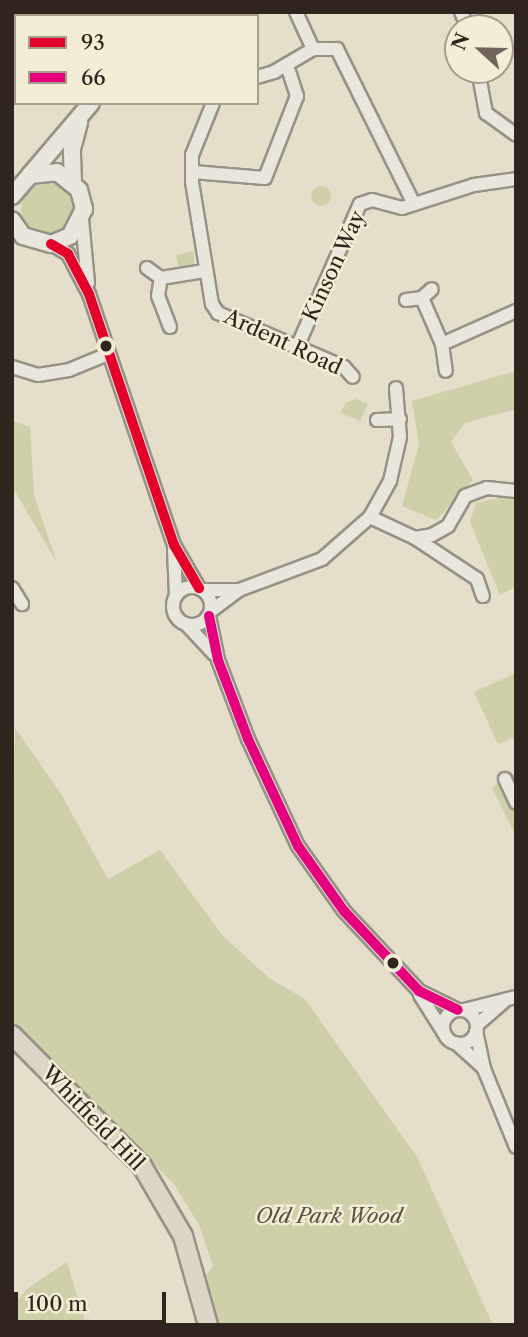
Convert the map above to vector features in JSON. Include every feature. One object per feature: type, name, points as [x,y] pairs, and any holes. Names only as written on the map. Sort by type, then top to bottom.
[{"type":"main road","name":"Whitfield Hill","points":[[12,1035],[142,1166],[183,1236],[208,1325]]},
{"type":"street","points":[[296,12],[313,49]]},
{"type":"street","points":[[259,75],[287,65],[313,49],[337,49],[414,204]]},
{"type":"street","points":[[193,172],[265,178],[297,96],[287,65]]},
{"type":"street","points":[[481,84],[486,113],[516,135]]},
{"type":"street","name":"Ardent Road","points":[[212,105],[192,155],[204,271],[218,313],[298,345],[344,367],[354,377]]},
{"type":"street","points":[[12,196],[87,109]]},
{"type":"street","points":[[87,109],[72,149],[73,182],[83,199],[82,219],[89,294]]},
{"type":"street","points":[[30,175],[48,171],[73,182]]},
{"type":"street","name":"Kinson Way","points":[[298,345],[355,211],[368,200],[394,208],[503,187],[516,179]]},
{"type":"street","points":[[51,244],[70,236],[82,219]]},
{"type":"street","points":[[12,220],[32,241]]},
{"type":"street","points":[[12,244],[32,241],[51,244],[68,254],[89,294],[174,545],[202,589],[210,613],[218,660],[268,786],[298,846],[344,911],[418,991],[451,1040],[484,1069]]},
{"type":"street","points":[[147,268],[161,278],[204,271]]},
{"type":"street","points":[[161,278],[158,296],[170,327]]},
{"type":"street","points":[[406,300],[427,294],[442,344],[446,371]]},
{"type":"street","points":[[442,344],[516,311]]},
{"type":"street","points":[[12,367],[38,375],[69,370],[108,354]]},
{"type":"street","points":[[184,623],[200,624],[239,590],[322,559],[370,517],[390,481],[400,419],[397,388]]},
{"type":"street","points":[[377,420],[400,419]]},
{"type":"street","points":[[415,538],[448,526],[465,496],[488,488],[516,491]]},
{"type":"street","points":[[370,517],[415,538],[477,579],[483,596]]},
{"type":"street","points":[[174,545],[175,613],[198,632],[218,660]]},
{"type":"street","points":[[12,588],[22,604]]},
{"type":"street","points":[[176,596],[184,589],[239,590]]},
{"type":"street","points":[[505,779],[516,803]]},
{"type":"street","points":[[418,991],[461,1010],[477,1028],[484,1069],[516,1147]]},
{"type":"street","points":[[451,1040],[446,1018],[461,1010],[510,999]]},
{"type":"street","points":[[451,1040],[471,1040],[477,1028],[510,999]]},
{"type":"green space","points":[[47,182],[66,189],[73,208],[66,227],[47,234],[28,227],[21,208],[28,189]]},
{"type":"green space","points":[[321,186],[328,189],[331,196],[328,203],[321,206],[314,203],[311,196],[314,189]]},
{"type":"green space","points":[[194,251],[194,265],[179,270],[176,255]]},
{"type":"green space","points":[[516,371],[516,409],[465,423],[451,442],[473,480],[436,520],[402,506],[419,444],[412,401]]},
{"type":"green space","points":[[356,399],[368,404],[360,421],[341,413],[345,403]]},
{"type":"green space","points":[[12,421],[30,427],[34,496],[57,563],[12,486]]},
{"type":"green space","points":[[504,497],[516,499],[516,587],[500,595],[470,522],[476,503]]},
{"type":"green space","points":[[516,673],[516,736],[498,744],[474,692]]},
{"type":"green space","name":"Old Park Wood","points":[[15,728],[61,794],[108,879],[160,850],[222,935],[269,978],[305,999],[417,1157],[493,1325],[219,1325],[206,1275],[213,1266],[199,1225],[174,1184],[12,1020]]},
{"type":"green space","points":[[516,773],[516,837],[492,787]]},
{"type":"green space","points":[[67,1262],[86,1325],[12,1325],[12,1306],[28,1288]]},
{"type":"transit line","name":"93","points":[[51,244],[68,254],[89,294],[174,545],[199,588]]},
{"type":"transit line","name":"66","points":[[209,616],[218,660],[248,739],[298,846],[344,911],[419,991],[458,1010]]}]
